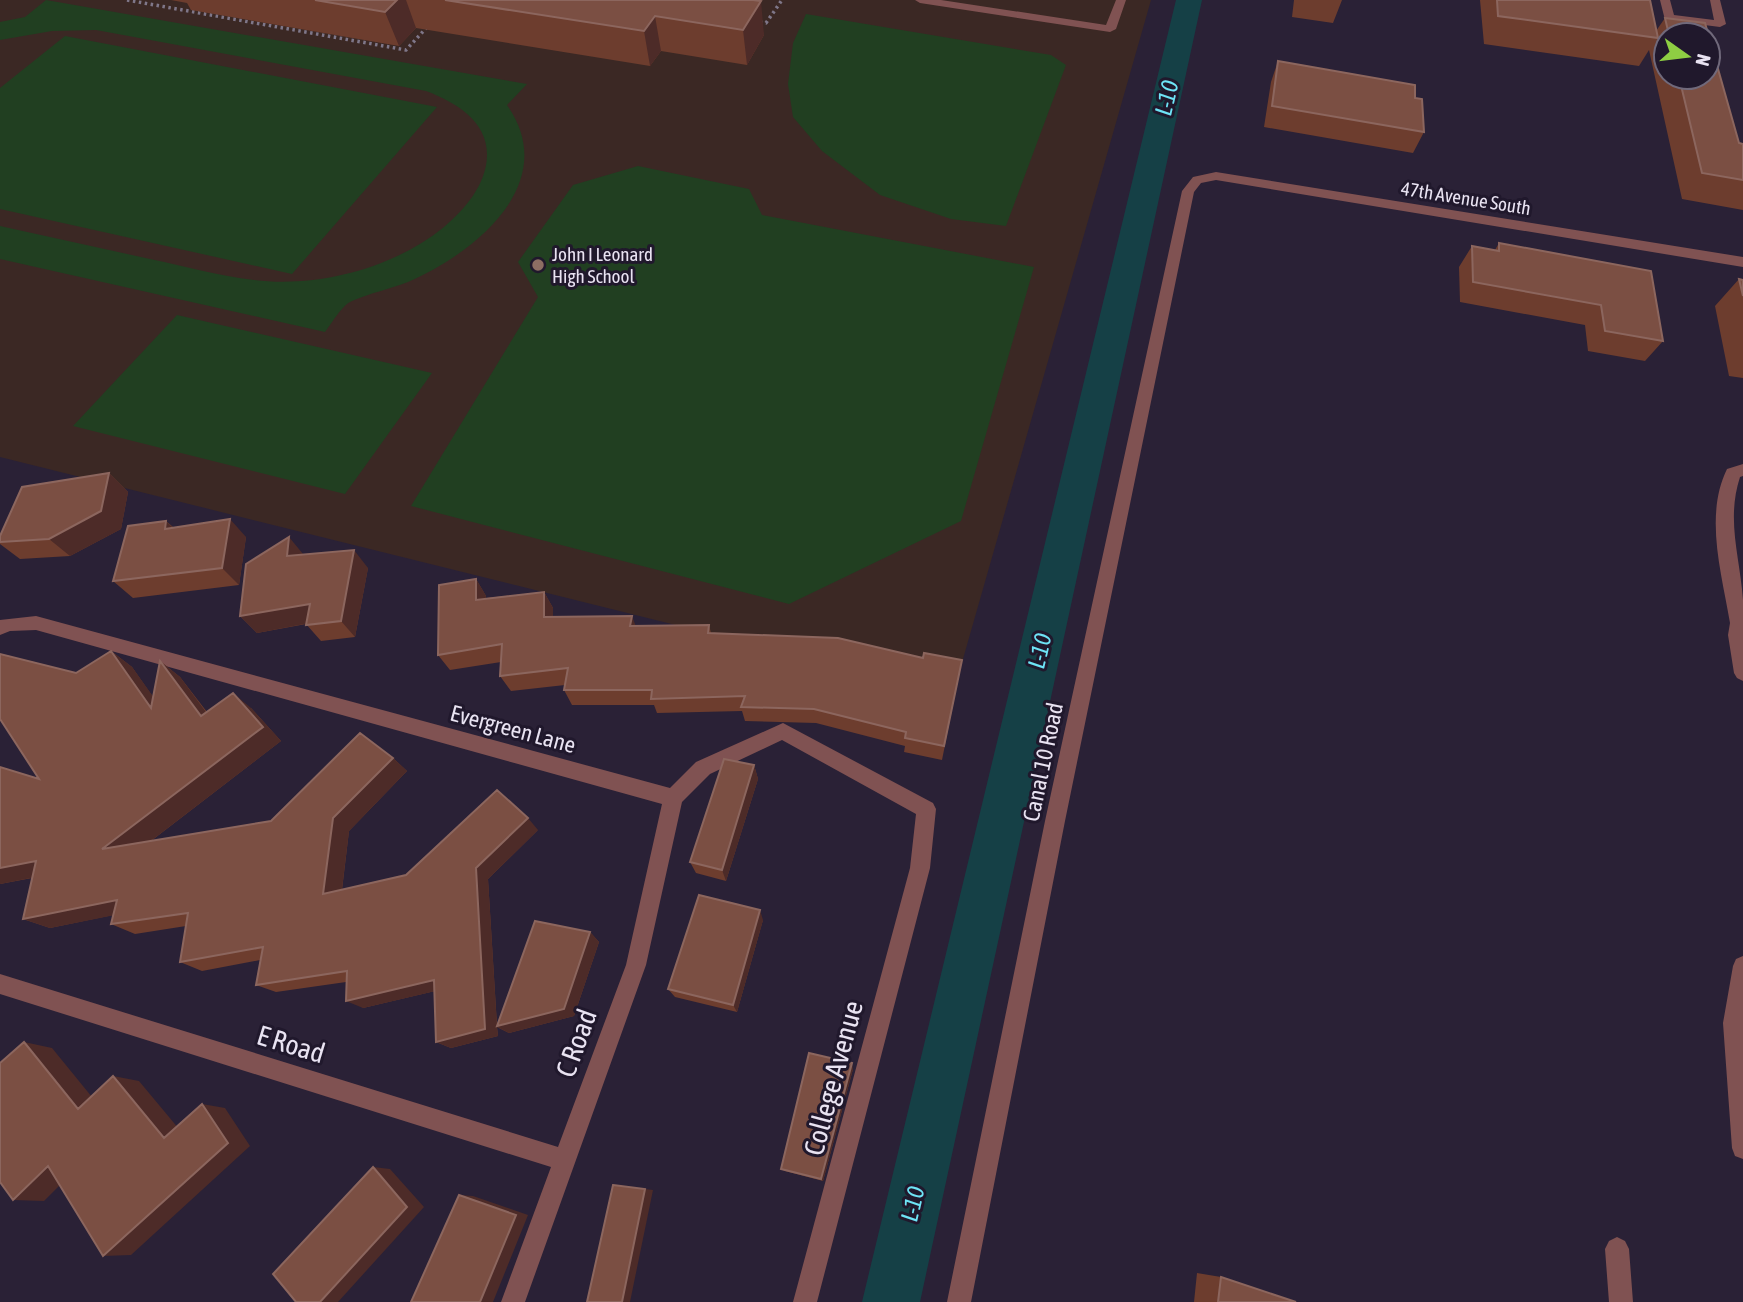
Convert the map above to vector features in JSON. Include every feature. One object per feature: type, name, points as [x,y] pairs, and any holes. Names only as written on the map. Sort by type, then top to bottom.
[{"type":"street","points":[[920,0],[1110,29],[1121,0]]},
{"type":"street","points":[[1665,0],[1669,18],[1720,24],[1715,0]]},
{"type":"street","name":"47th Avenue South","points":[[1188,191],[1197,180],[1216,177],[1743,262]]},
{"type":"street","name":"Canal 10 Road","points":[[959,1302],[1055,821],[1188,191]]},
{"type":"street","points":[[1743,470],[1733,473],[1727,486],[1724,525],[1741,622],[1737,635],[1743,673]]},
{"type":"street","name":"Evergreen Lane","points":[[0,628],[8,624],[36,623],[673,798]]},
{"type":"street","name":"College Avenue","points":[[673,798],[703,768],[783,731],[926,809],[920,869],[805,1302]]},
{"type":"street","name":"C Road","points":[[513,1302],[636,965],[673,798]]},
{"type":"street","points":[[1743,966],[1734,1023],[1743,1148]]},
{"type":"street","name":"E Road","points":[[0,984],[565,1160]]},
{"type":"street","points":[[1616,1249],[1621,1302]]},
{"type":"path","points":[[127,0],[406,50],[433,22]]},
{"type":"path","points":[[754,21],[766,23],[782,0]]},
{"type":"shaded area","name":"John I Leonard High School","points":[[0,0],[1151,0],[953,694],[0,457]]},
{"type":"green space","points":[[46,0],[527,84],[507,105],[521,134],[524,161],[518,188],[503,212],[483,234],[459,253],[408,282],[348,303],[325,332],[0,259],[0,226],[241,278],[278,282],[329,278],[379,264],[402,254],[444,227],[473,196],[486,167],[486,144],[476,123],[458,107],[426,91],[96,30],[52,31],[0,40],[0,22],[25,17]]},
{"type":"green space","points":[[806,14],[1051,55],[1066,65],[1006,226],[951,219],[880,195],[822,151],[793,117],[788,84],[793,43]]},
{"type":"green space","points":[[65,36],[437,107],[292,274],[0,209],[0,88]]},
{"type":"green space","points":[[638,166],[749,189],[762,215],[1034,267],[961,521],[789,604],[411,506],[538,297],[518,262],[573,185]]},
{"type":"green space","points":[[177,315],[432,373],[345,494],[73,426]]},
{"type":"building","points":[[315,0],[397,0],[385,12]]},
{"type":"building","points":[[445,0],[761,1],[743,30],[655,16],[644,31]]},
{"type":"building","points":[[1497,0],[1650,0],[1654,21],[1652,21],[1652,37],[1498,16]]},
{"type":"building","points":[[1665,18],[1689,21],[1666,21]]},
{"type":"building","points":[[1278,61],[1415,85],[1415,98],[1422,99],[1424,132],[1272,106]]},
{"type":"building","points":[[1722,83],[1739,143],[1743,144],[1743,180],[1702,173],[1682,91],[1722,91]]},
{"type":"building","points":[[1499,243],[1651,271],[1663,341],[1605,331],[1601,305],[1473,282],[1472,246],[1499,251]]},
{"type":"building","points":[[1739,279],[1743,280],[1743,296]]},
{"type":"building","points":[[109,473],[101,511],[49,539],[0,542],[0,536],[22,487]]},
{"type":"building","points":[[230,519],[222,568],[113,581],[128,526],[166,521],[165,529]]},
{"type":"building","points":[[289,537],[287,556],[354,550],[341,621],[306,625],[310,604],[240,616],[246,564]]},
{"type":"building","points":[[476,579],[476,600],[544,592],[544,617],[632,616],[630,626],[709,625],[708,633],[838,638],[923,658],[924,653],[962,660],[944,746],[905,738],[906,732],[814,709],[741,707],[745,696],[651,699],[652,690],[564,690],[568,668],[500,676],[502,644],[438,655],[439,585]]},
{"type":"building","points":[[111,651],[151,708],[160,661],[201,716],[233,693],[263,727],[102,849],[271,821],[360,733],[393,758],[333,818],[323,894],[406,875],[497,790],[528,818],[476,868],[485,1029],[436,1042],[434,980],[346,1001],[347,971],[256,985],[263,947],[180,962],[188,913],[111,924],[117,900],[23,919],[36,861],[0,868],[0,767],[39,779],[0,719],[0,654],[76,673]]},
{"type":"building","points":[[724,759],[754,765],[722,870],[690,862]]},
{"type":"building","points":[[699,895],[760,910],[733,1005],[668,989]]},
{"type":"building","points":[[535,921],[590,932],[564,1009],[497,1026]]},
{"type":"building","points":[[24,1042],[78,1109],[113,1076],[164,1138],[202,1104],[228,1143],[103,1256],[48,1166],[13,1200],[0,1182],[0,1063]]},
{"type":"building","points":[[809,1053],[852,1063],[821,1179],[781,1169]]},
{"type":"building","points":[[373,1167],[407,1207],[320,1302],[296,1302],[273,1274]]},
{"type":"building","points":[[613,1185],[645,1189],[622,1302],[587,1302]]},
{"type":"building","points":[[459,1195],[516,1215],[480,1302],[411,1302]]},
{"type":"building","points":[[1221,1277],[1296,1302],[1218,1302]]},
{"type":"waterway","name":"L-10","points":[[891,1302],[1189,0]]},
{"type":"place","name":"John I Leonard High School","points":[[538,265]]}]
